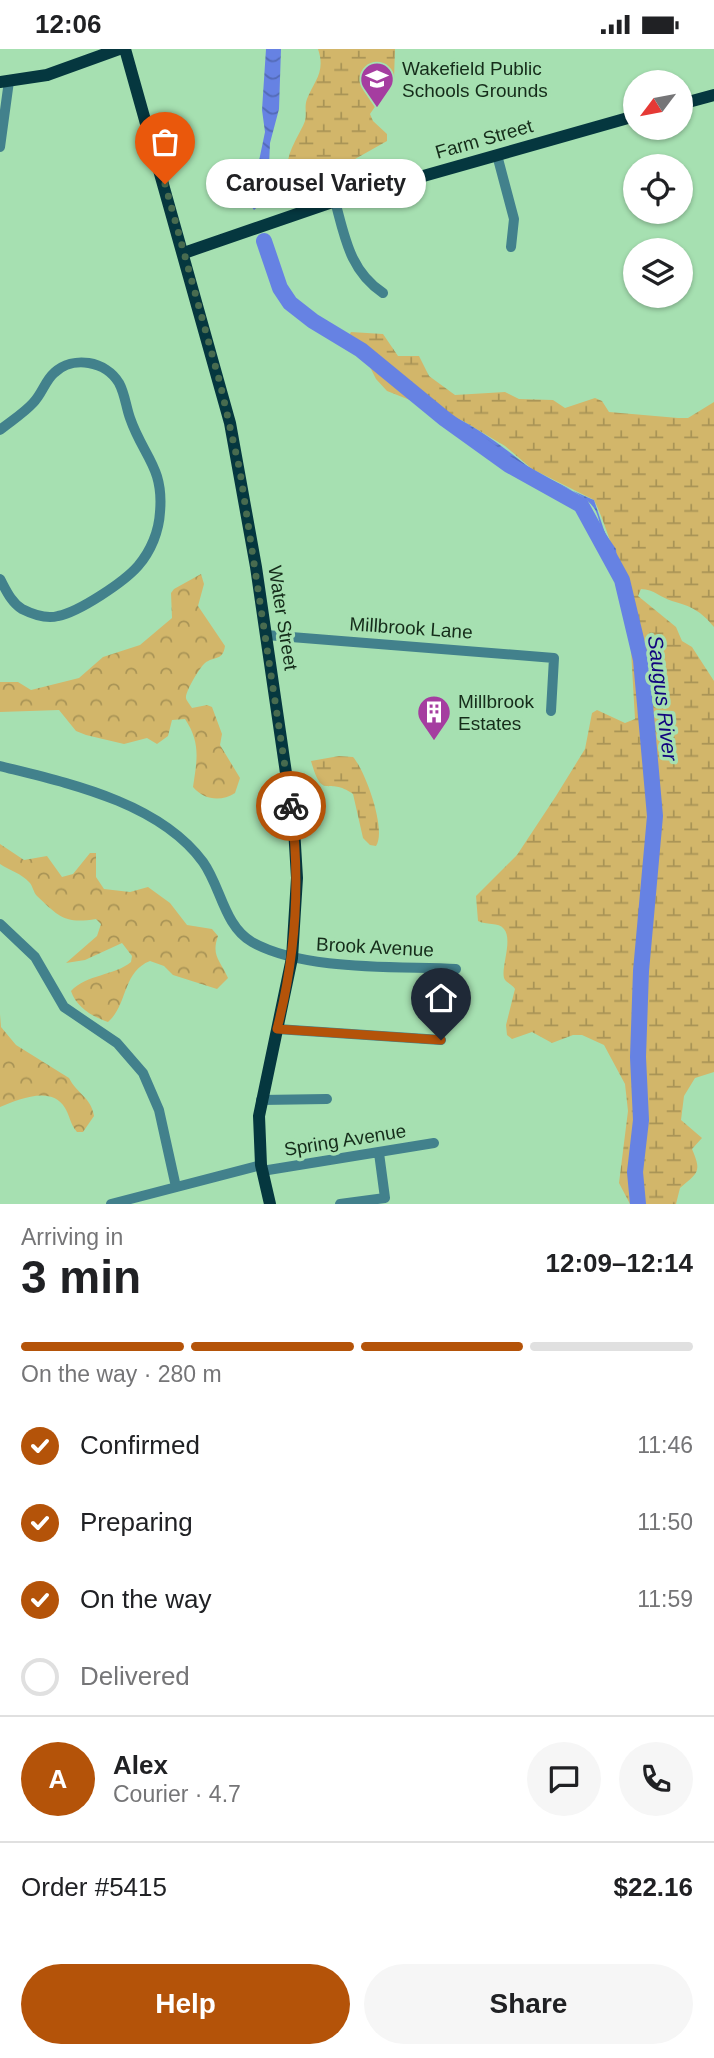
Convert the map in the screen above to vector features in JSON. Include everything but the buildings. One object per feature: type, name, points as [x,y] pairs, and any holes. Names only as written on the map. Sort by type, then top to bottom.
[{"type":"main road","points":[[4,81],[47,75],[119,49]]},
{"type":"main road","name":"Water Street","points":[[125,49],[233,435],[266,635],[295,843],[297,891],[292,958],[261,1100],[262,1168],[270,1204]]},
{"type":"main road","points":[[693,101],[714,95]]},
{"type":"main road","name":"Farm Street","points":[[184,254],[335,201],[623,119]]},
{"type":"street","points":[[0,147],[4,81]]},
{"type":"street","points":[[497,155],[514,219],[510,247]]},
{"type":"street","points":[[335,201],[355,266],[369,284],[383,293]]},
{"type":"street","points":[[0,430],[31,406],[52,375],[62,367],[79,362],[102,367],[119,384],[132,424],[152,458],[159,479],[161,501],[156,536],[138,566],[113,586],[68,613],[53,617],[23,610],[12,601],[0,579]]},
{"type":"street","name":"Millbrook Lane","points":[[266,635],[554,658],[551,711]]},
{"type":"street","name":"Brook Avenue","points":[[0,766],[106,798],[171,830],[208,869],[238,932],[252,942],[292,958],[456,969]]},
{"type":"street","points":[[0,924],[35,957],[64,1007],[117,1043],[143,1073],[159,1110],[176,1187]]},
{"type":"street","points":[[277,1029],[441,1040]]},
{"type":"street","points":[[261,1100],[327,1099]]},
{"type":"street","name":"Spring Avenue","points":[[111,1204],[262,1168],[434,1143]]},
{"type":"street","points":[[340,1204],[386,1201],[379,1153]]},
{"type":"green space","points":[[318,49],[395,49],[394,79],[370,114],[373,121],[387,134],[387,141],[332,172],[316,167],[292,176],[289,156],[305,121],[306,102],[320,70]]},
{"type":"green space","points":[[351,332],[383,334],[398,356],[419,356],[429,376],[455,395],[505,392],[519,399],[553,400],[565,408],[595,398],[602,401],[609,412],[678,418],[688,418],[714,402],[714,627],[695,610],[654,592],[641,589],[638,596],[676,627],[682,641],[692,647],[714,681],[714,1072],[695,1078],[684,1096],[681,1120],[702,1138],[692,1149],[697,1163],[696,1171],[680,1188],[676,1204],[630,1204],[619,1183],[628,1111],[625,1084],[604,1045],[582,1035],[573,1035],[552,1043],[532,1032],[512,1039],[507,1035],[506,1025],[515,989],[504,978],[506,934],[499,925],[478,921],[476,896],[517,855],[556,796],[585,749],[592,713],[597,710],[625,723],[635,719],[627,581],[594,500],[532,469],[505,446],[463,421],[387,391],[376,379],[366,359],[349,336]]},
{"type":"green space","points":[[201,574],[204,584],[198,606],[225,646],[220,656],[203,665],[190,685],[186,698],[192,708],[207,705],[212,707],[222,734],[220,745],[240,778],[235,793],[224,798],[213,798],[202,795],[193,787],[196,744],[185,719],[172,720],[168,736],[157,744],[147,738],[124,744],[76,731],[59,710],[0,712],[0,682],[18,682],[31,690],[79,678],[103,657],[140,645],[172,618],[171,593]]},
{"type":"green space","points":[[339,756],[353,757],[368,787],[379,827],[376,846],[370,845],[363,838],[353,794],[344,789],[323,785],[315,774],[311,761]]},
{"type":"green space","points":[[0,844],[24,860],[47,856],[62,877],[73,874],[90,853],[96,853],[96,877],[104,889],[130,892],[148,887],[170,903],[187,925],[212,929],[218,936],[215,948],[217,958],[228,978],[217,989],[173,975],[164,966],[150,961],[134,973],[119,1007],[108,1022],[91,1014],[81,1007],[71,991],[85,981],[124,967],[131,962],[132,956],[122,943],[85,960],[66,963],[97,936],[101,924],[96,919],[77,920],[63,917],[51,909],[26,879],[0,864]]},
{"type":"green space","points":[[0,1014],[1,1027],[16,1045],[69,1078],[87,1100],[94,1116],[83,1132],[77,1132],[65,1108],[52,1097],[35,1096],[0,1107]]},
{"type":"water","points":[[266,49],[281,49],[279,109],[270,143],[268,190],[265,200],[254,210],[250,204],[265,132],[262,110]]},
{"type":"water","points":[[422,406],[464,422],[546,477],[509,461],[446,416]]},
{"type":"water","points":[[572,490],[594,500],[605,533],[616,549],[617,562],[604,542],[594,508]]},
{"type":"waterway","name":"Saugus River","points":[[264,241],[280,288],[290,303],[313,321],[361,350],[445,419],[509,465],[581,505],[622,580],[641,660],[655,816],[641,971],[638,1057],[641,1120],[635,1172],[638,1204]]},
{"type":"way so far","points":[[165,184],[220,383],[240,471],[291,806]]},
{"type":"place","name":"Wakefield Public Schools Grounds","points":[[377,109]]},
{"type":"place","name":"Carousel Variety","points":[[165,184]]},
{"type":"place","name":"Millbrook Estates","points":[[434,742]]},
{"type":"route","points":[[291,806],[297,878],[296,911],[287,991],[277,1029],[441,1040]]}]
